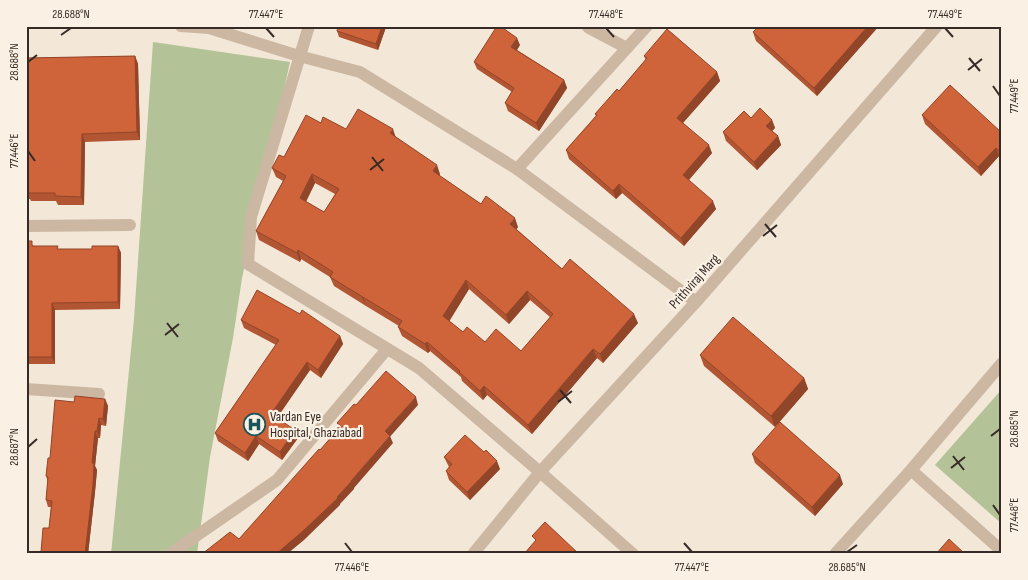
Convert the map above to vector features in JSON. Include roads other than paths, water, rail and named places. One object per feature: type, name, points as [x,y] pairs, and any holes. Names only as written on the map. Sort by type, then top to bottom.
[{"type":"street","points":[[181,26],[209,28],[360,72],[517,169],[696,302]]},
{"type":"street","points":[[309,26],[250,217],[248,264],[419,368],[633,554]]},
{"type":"street","points":[[587,26],[627,48]]},
{"type":"street","points":[[517,169],[647,26]]},
{"type":"street","name":"Prithviraj Marg","points":[[473,554],[540,472],[696,302],[937,26]]},
{"type":"street","points":[[26,226],[130,225]]},
{"type":"street","points":[[170,554],[277,480],[386,349]]},
{"type":"street","points":[[835,554],[911,470],[1002,363]]},
{"type":"street","points":[[26,389],[99,394]]},
{"type":"street","points":[[911,470],[1002,551]]},
{"type":"place","name":"Vardan Eye Hospital, Ghaziabad","points":[[254,424]]}]
